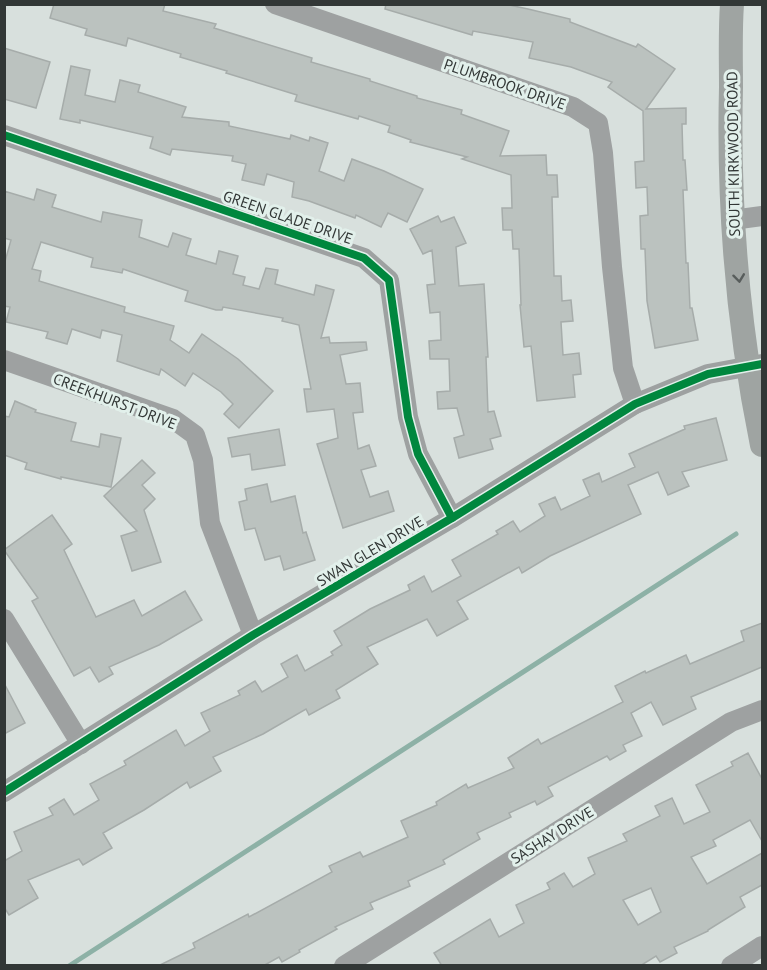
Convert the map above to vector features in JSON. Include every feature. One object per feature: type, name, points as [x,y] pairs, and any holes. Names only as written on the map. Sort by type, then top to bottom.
[{"type":"main road","name":"SOUTH KIRKWOOD ROAD","points":[[732,4],[730,124],[732,220],[756,365],[762,445]]},
{"type":"street","name":"PLUMBROOK DRIVE","points":[[275,4],[573,107],[598,123],[603,153],[623,368],[635,404]]},
{"type":"street","name":"GREEN GLADE DRIVE","points":[[4,135],[364,258],[389,280],[408,417],[418,454],[452,518]]},
{"type":"street","points":[[732,220],[762,216]]},
{"type":"street","name":"CREEKHURST DRIVE","points":[[4,360],[173,419],[195,435],[203,460],[210,523],[253,635]]},
{"type":"street","name":"SWAN GLEN DRIVE","points":[[4,792],[253,635],[452,518],[635,404],[708,374],[756,365]]},
{"type":"street","points":[[4,619],[81,744]]},
{"type":"street","name":"SASHAY DRIVE","points":[[344,966],[731,722],[762,710]]},
{"type":"street","points":[[731,966],[762,946]]},
{"type":"building","points":[[54,4],[165,4],[163,11],[216,24],[214,28],[312,58],[311,62],[370,79],[370,81],[417,96],[417,98],[462,110],[461,114],[509,131],[500,156],[546,155],[547,175],[557,175],[558,197],[552,197],[554,276],[561,276],[562,301],[571,300],[573,321],[561,322],[563,355],[579,353],[581,374],[573,375],[575,397],[537,401],[531,346],[524,347],[520,305],[519,249],[513,249],[512,230],[503,230],[502,208],[512,208],[511,175],[462,159],[467,157],[410,142],[411,140],[388,132],[390,126],[295,101],[297,95],[180,57],[181,54],[128,38],[126,46],[85,35],[87,29],[50,18]]},
{"type":"building","points":[[386,4],[504,4],[528,9],[570,19],[570,22],[636,47],[638,44],[675,69],[646,109],[686,108],[686,124],[682,124],[687,190],[683,190],[686,263],[688,263],[690,308],[692,308],[698,340],[655,348],[647,301],[645,249],[641,249],[640,216],[648,215],[647,187],[636,188],[635,162],[644,161],[643,111],[608,87],[612,82],[571,67],[529,58],[533,42],[473,31],[472,35],[385,9]]},
{"type":"building","points":[[4,48],[50,62],[36,108],[4,99]]},
{"type":"building","points":[[71,66],[90,70],[85,95],[115,102],[120,80],[140,85],[138,92],[186,107],[182,117],[229,122],[229,126],[290,139],[291,135],[309,141],[310,137],[328,143],[319,171],[344,181],[352,159],[423,189],[407,222],[388,213],[381,227],[356,215],[355,218],[292,197],[294,182],[267,174],[264,185],[242,180],[246,164],[232,161],[233,156],[172,149],[170,155],[150,148],[153,137],[80,120],[80,123],[60,119]]},
{"type":"building","points":[[37,189],[56,195],[52,207],[101,222],[103,212],[142,220],[139,237],[168,247],[173,233],[191,239],[186,255],[216,264],[219,251],[238,256],[233,274],[245,277],[243,285],[259,289],[266,268],[278,270],[275,284],[314,295],[316,285],[334,290],[321,338],[329,337],[330,343],[366,342],[367,350],[340,355],[346,384],[360,383],[363,412],[353,413],[358,449],[369,445],[376,466],[361,470],[370,497],[388,491],[394,511],[343,528],[317,444],[338,438],[334,409],[307,412],[304,389],[311,389],[299,325],[282,321],[283,318],[223,307],[222,310],[216,310],[185,301],[188,291],[123,269],[122,273],[91,267],[93,258],[41,242],[32,269],[41,271],[39,281],[125,307],[124,312],[174,326],[170,340],[189,353],[202,334],[238,359],[273,391],[239,428],[224,414],[233,404],[221,392],[193,373],[185,386],[161,369],[159,375],[117,361],[122,335],[102,330],[100,338],[72,329],[67,344],[46,338],[48,332],[6,322],[10,307],[4,306],[4,265],[11,240],[4,238],[4,191],[34,200]]},
{"type":"building","points":[[438,216],[441,222],[454,217],[466,243],[456,247],[459,286],[484,284],[488,412],[494,411],[501,436],[490,439],[493,449],[459,458],[454,438],[464,435],[457,408],[438,409],[437,392],[450,391],[449,359],[430,359],[429,341],[441,340],[440,312],[430,313],[427,285],[435,284],[432,250],[423,254],[410,229]]},
{"type":"building","points":[[15,401],[36,410],[35,412],[76,423],[71,441],[99,447],[101,434],[121,438],[111,487],[61,477],[61,479],[25,469],[27,463],[4,455],[4,416],[9,417]]},
{"type":"building","points":[[716,418],[727,460],[682,472],[689,486],[668,495],[658,472],[628,485],[641,514],[550,556],[522,573],[519,567],[457,601],[468,619],[437,636],[427,619],[367,647],[378,664],[336,690],[340,698],[309,715],[306,709],[263,734],[213,757],[221,771],[190,788],[187,782],[103,833],[112,848],[83,865],[79,859],[28,880],[38,898],[9,915],[4,907],[4,861],[22,851],[14,832],[53,815],[49,808],[64,799],[74,815],[99,800],[90,784],[126,765],[124,761],[176,730],[185,746],[210,731],[201,713],[240,695],[238,691],[255,681],[262,692],[288,677],[281,664],[297,655],[305,671],[333,655],[331,652],[342,645],[334,631],[370,609],[410,590],[408,585],[424,576],[432,592],[461,576],[452,560],[498,534],[496,531],[513,521],[520,532],[545,516],[539,504],[555,497],[561,510],[590,496],[583,480],[599,473],[602,482],[635,467],[629,454],[685,429],[684,426]]},
{"type":"building","points":[[279,429],[285,465],[252,470],[250,454],[232,457],[228,438]]},
{"type":"building","points":[[142,460],[155,473],[142,485],[155,499],[144,510],[161,562],[132,571],[121,536],[137,531],[104,496]]},
{"type":"building","points":[[267,484],[271,502],[295,496],[303,533],[306,532],[315,560],[284,570],[280,556],[265,560],[255,528],[245,530],[239,502],[247,500],[245,489]]},
{"type":"building","points":[[52,515],[72,544],[64,550],[96,617],[134,600],[142,616],[185,591],[202,620],[159,645],[109,667],[113,674],[99,682],[90,667],[74,676],[32,601],[38,598],[4,550]]},
{"type":"building","points":[[762,623],[762,667],[691,697],[696,709],[663,725],[651,702],[631,713],[642,736],[623,745],[626,751],[610,760],[607,756],[548,787],[553,796],[537,805],[535,801],[509,813],[511,817],[477,833],[480,839],[443,860],[445,864],[408,881],[410,886],[370,903],[373,909],[335,927],[337,929],[299,950],[300,952],[282,962],[279,957],[263,966],[158,966],[195,948],[193,943],[248,914],[249,917],[332,872],[329,866],[360,852],[363,857],[408,837],[401,821],[437,805],[436,802],[466,784],[468,788],[514,768],[508,758],[538,739],[541,744],[623,702],[615,686],[686,655],[690,664],[744,641],[741,631]]},
{"type":"building","points":[[4,683],[25,723],[4,734]]},
{"type":"building","points":[[748,753],[762,779],[762,841],[750,820],[713,840],[716,846],[691,857],[707,884],[762,853],[762,885],[740,897],[745,907],[708,931],[674,947],[677,953],[660,962],[656,956],[640,966],[442,966],[434,953],[490,919],[499,937],[524,923],[516,905],[550,889],[547,883],[564,873],[573,887],[595,874],[588,858],[627,841],[623,834],[660,816],[655,806],[672,798],[684,824],[710,812],[696,785],[733,766],[731,762]],"holes":[[[651,888],[661,912],[638,925],[623,900]]]},
{"type":"waterway","points":[[69,966],[736,534]]},
{"type":"cycle path","points":[[4,135],[364,258],[389,280],[408,417],[418,454],[452,518]]},
{"type":"cycle path","points":[[4,792],[253,635],[452,518],[635,404],[708,374],[762,364]]}]
